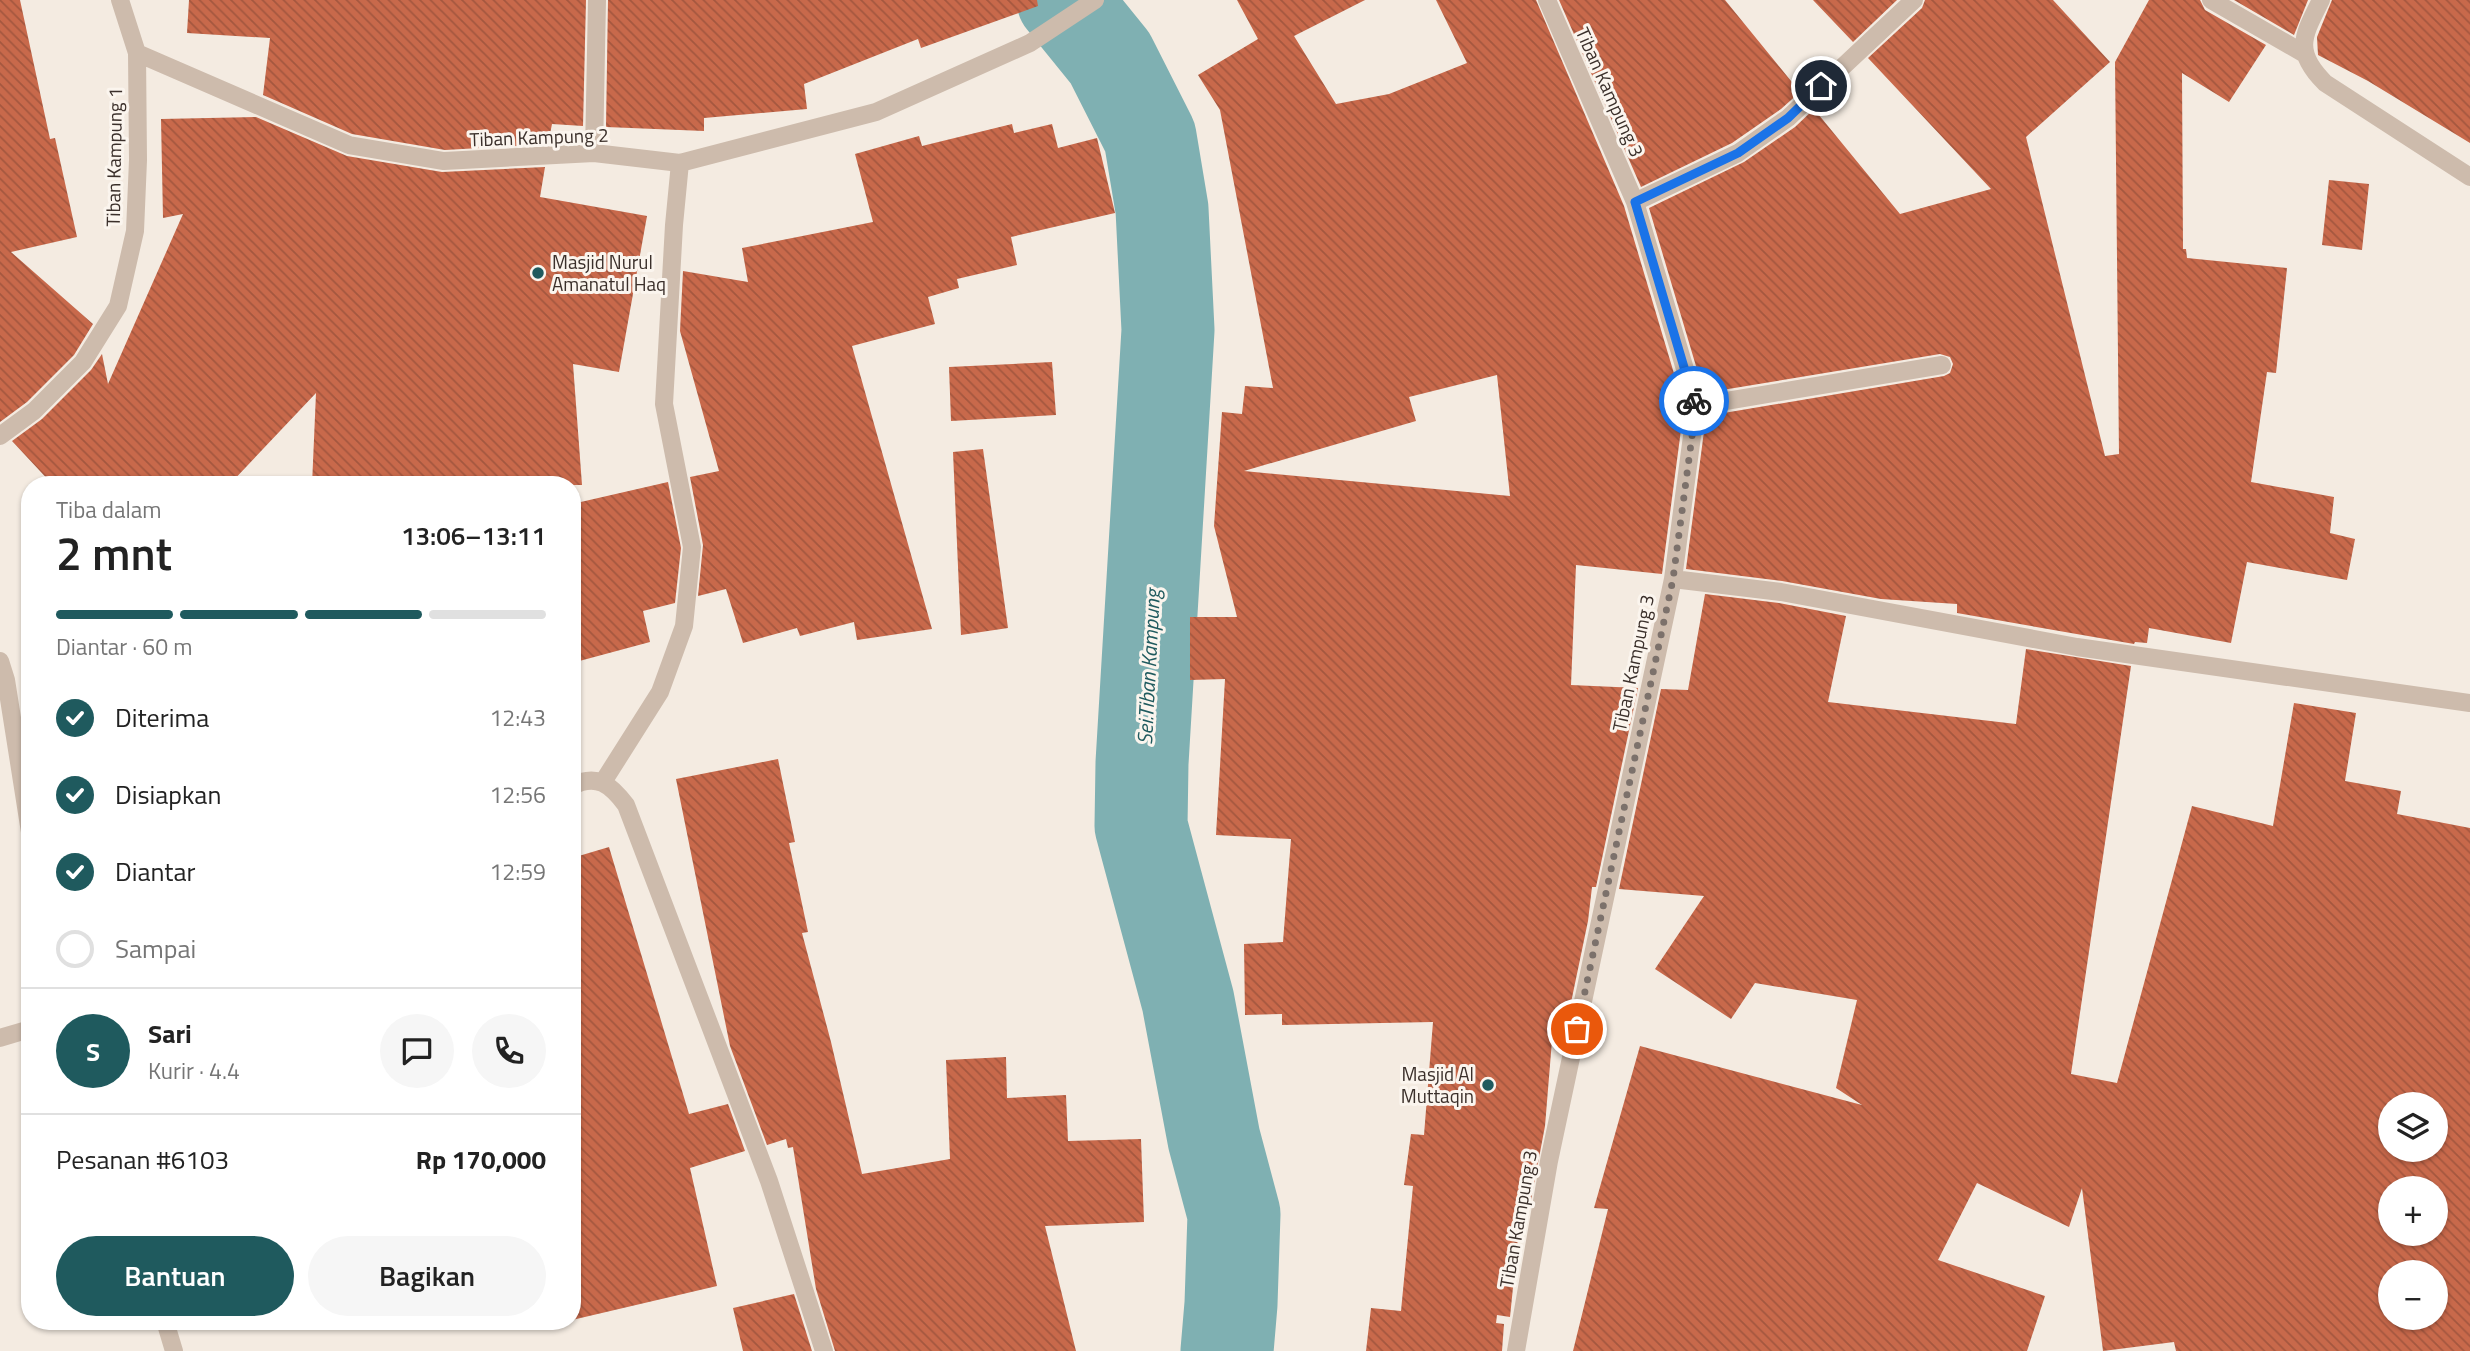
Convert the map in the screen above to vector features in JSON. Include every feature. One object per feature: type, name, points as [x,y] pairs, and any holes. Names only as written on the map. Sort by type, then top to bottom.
[{"type":"street","name":"Tiban Kampung 1","points":[[0,436],[34,411],[83,362],[118,306],[135,231],[138,160],[137,52],[120,0]]},
{"type":"street","points":[[594,153],[597,0]]},
{"type":"street","name":"Tiban Kampung 2","points":[[137,52],[349,145],[444,161],[594,153],[680,163],[876,111],[1030,43],[1096,0]]},
{"type":"street","name":"Tiban Kampung 3","points":[[1516,1351],[1549,1161],[1673,579],[1696,406],[1635,202],[1547,0]]},
{"type":"street","points":[[1635,202],[1738,153],[1788,118],[1914,0]]},
{"type":"street","points":[[2211,0],[2303,53]]},
{"type":"street","points":[[2321,0],[2307,29],[2303,53],[2310,68],[2325,83],[2470,177]]},
{"type":"street","points":[[603,782],[660,692],[684,626],[692,547],[664,404],[680,163]]},
{"type":"street","points":[[1696,406],[1942,365]]},
{"type":"street","points":[[1673,579],[1781,592],[2077,647],[2470,703]]},
{"type":"street","points":[[0,661],[6,680],[21,775]]},
{"type":"street","points":[[581,782],[603,782],[616,792],[626,805],[769,1181],[824,1351]]},
{"type":"street","points":[[0,1038],[21,1032]]},
{"type":"street","points":[[168,1330],[174,1351]]},
{"type":"building","points":[[0,0],[20,0],[50,139],[55,138],[77,237],[11,252],[93,324],[74,355],[27,402],[0,422]]},
{"type":"building","points":[[189,0],[586,0],[583,126],[552,124],[548,144],[445,150],[352,134],[263,95],[270,38],[187,33]]},
{"type":"building","points":[[608,0],[1037,0],[1038,6],[921,48],[918,39],[804,84],[807,109],[704,118],[704,131],[606,127]]},
{"type":"building","points":[[1237,0],[1365,0],[1294,36],[1336,104],[1389,94],[1467,63],[1436,0],[1536,0],[1624,206],[1684,407],[1662,574],[1576,565],[1571,685],[1638,688],[1596,887],[1592,887],[1588,921],[1568,1017],[1554,1016],[1545,1126],[1531,1200],[1522,1199],[1510,1317],[1497,1315],[1496,1323],[1504,1324],[1502,1351],[1366,1351],[1371,1308],[1401,1311],[1413,1186],[1404,1185],[1411,1134],[1424,1135],[1433,1022],[1282,1025],[1282,1014],[1245,1015],[1244,944],[1283,942],[1291,839],[1216,835],[1225,679],[1190,680],[1190,617],[1237,617],[1214,526],[1222,412],[1242,414],[1245,386],[1273,388],[1220,110],[1198,75],[1258,39]],"holes":[[[1497,375],[1510,496],[1244,471],[1416,421],[1409,397]]]},
{"type":"building","points":[[1559,0],[1725,0],[1800,92],[1781,109],[1732,143],[1641,187]]},
{"type":"building","points":[[1813,0],[1897,0],[1853,42]]},
{"type":"building","points":[[1925,0],[2053,0],[2110,62],[2026,137],[2105,456],[2119,454],[2115,62],[2149,0],[2200,0],[2205,10],[2266,45],[2229,102],[2182,73],[2183,249],[2186,249],[2187,258],[2287,268],[2276,373],[2267,372],[2251,482],[2334,497],[2330,533],[2355,539],[2347,580],[2247,562],[2231,643],[2149,628],[2147,643],[2134,644],[1957,613],[1957,604],[1881,599],[1782,581],[1686,569],[1706,416],[1944,376],[1950,373],[1953,364],[1950,357],[1940,354],[1704,393],[1649,208],[1744,162],[1795,127],[1814,109],[1900,214],[1991,189],[1868,58],[1922,8]]},
{"type":"building","points":[[2234,0],[2308,0],[2294,35]]},
{"type":"building","points":[[2332,0],[2470,0],[2470,143],[2368,81],[2318,55],[2317,37]]},
{"type":"building","points":[[256,117],[347,156],[442,172],[545,167],[540,197],[647,216],[619,372],[573,364],[582,485],[581,476],[312,476],[316,393],[238,476],[45,476],[12,441],[42,419],[91,370],[102,354],[108,384],[183,214],[163,218],[161,119]]},
{"type":"building","points":[[1012,124],[1014,133],[1052,124],[1058,148],[1097,138],[1115,213],[1011,237],[1017,265],[957,279],[959,288],[928,297],[935,324],[852,346],[932,629],[857,640],[854,622],[800,636],[797,628],[743,643],[726,589],[698,596],[703,545],[690,477],[719,471],[680,331],[683,271],[748,282],[742,248],[873,222],[855,154],[919,136],[922,146]]},
{"type":"building","points":[[2329,180],[2369,184],[2362,250],[2322,245]]},
{"type":"building","points":[[1052,362],[1056,415],[951,421],[949,367]]},
{"type":"building","points":[[983,449],[1008,628],[961,635],[953,452]]},
{"type":"building","points":[[668,482],[681,548],[675,603],[643,611],[650,642],[581,661],[581,502]]},
{"type":"building","points":[[1705,594],[1779,603],[1846,616],[1828,702],[2016,724],[2026,649],[2131,666],[2071,1074],[2117,1083],[2192,806],[2273,826],[2294,703],[2356,713],[2345,781],[2401,791],[2397,814],[2470,828],[2470,1351],[2176,1351],[2174,1342],[2103,1351],[2082,1188],[2069,1227],[1977,1183],[1938,1260],[2045,1296],[2027,1351],[1573,1351],[1608,1209],[1594,1208],[1640,1046],[1862,1105],[1836,1088],[1857,1000],[1755,983],[1731,1019],[1655,969],[1704,896],[1619,889],[1661,689],[1688,690]]},
{"type":"building","points":[[778,759],[795,842],[789,843],[808,932],[802,933],[862,1174],[950,1159],[946,1060],[1006,1057],[1007,1098],[1066,1095],[1068,1141],[1141,1139],[1144,1222],[1045,1226],[1076,1351],[835,1351],[816,1289],[793,1147],[788,1148],[786,1139],[767,1145],[730,1046],[676,779]]},
{"type":"building","points":[[609,847],[689,1114],[728,1104],[745,1151],[690,1168],[717,1286],[581,1318],[581,855]]},
{"type":"building","points":[[794,1294],[812,1351],[743,1351],[733,1308]]},
{"type":"waterway","name":"Sei.Tiban Kampung","points":[[1063,0],[1110,58],[1150,137],[1162,209],[1168,330],[1142,763],[1141,826],[1188,1001],[1214,1139],[1234,1214],[1227,1351]]},
{"type":"way so far","points":[[1577,1029],[1673,579],[1696,406],[1694,401]]},
{"type":"place","name":"Masjid Nurul Amanatul Haq","points":[[538,273]]},
{"type":"place","name":"Masjid Al Muttaqin","points":[[1488,1085]]},
{"type":"route","points":[[1694,401],[1635,202],[1738,153],[1788,118],[1821,86]]}]
